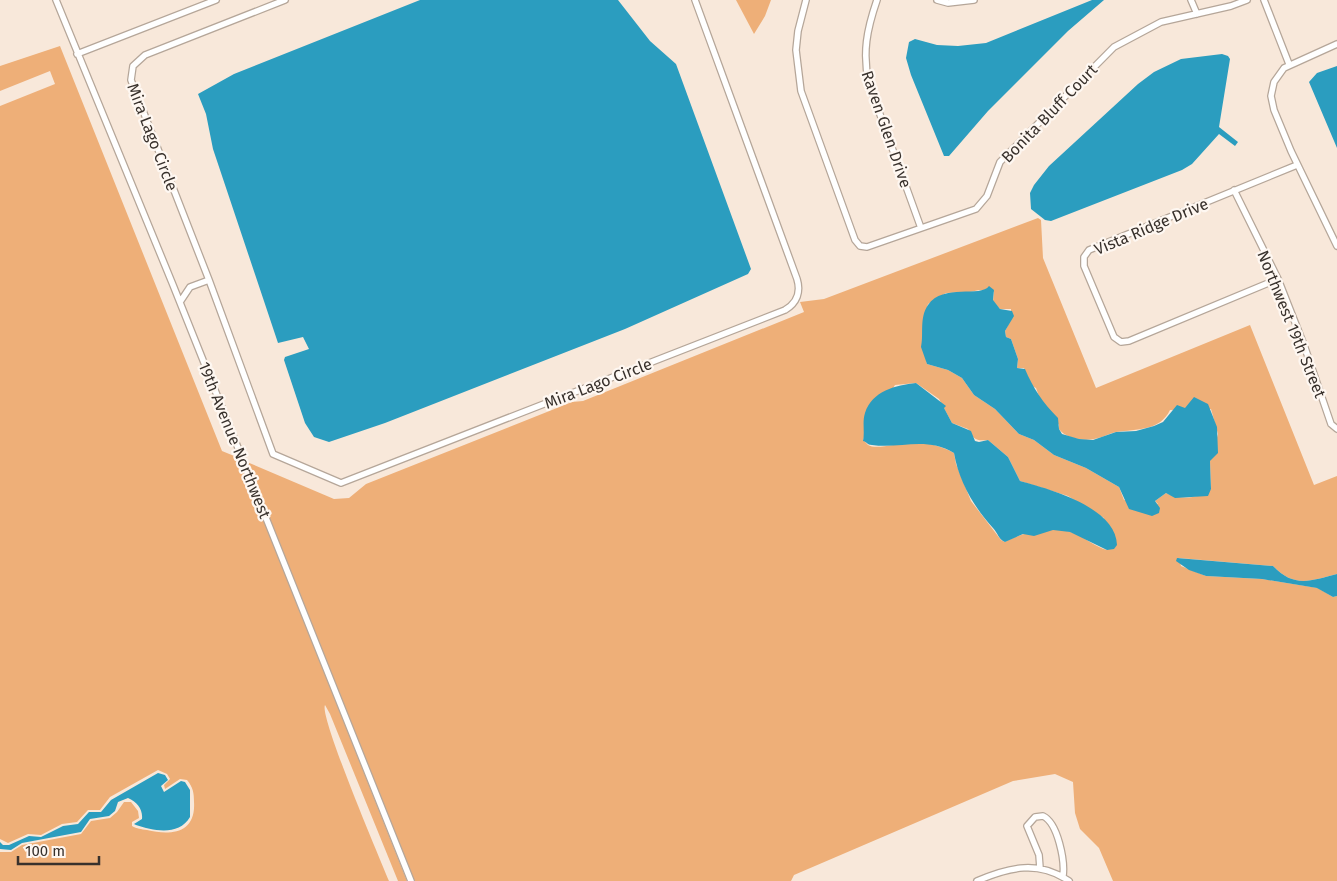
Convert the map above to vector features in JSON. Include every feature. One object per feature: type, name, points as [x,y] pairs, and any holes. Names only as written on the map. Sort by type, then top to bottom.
[{"type":"street","name":"19th Avenue Northwest","points":[[56,0],[174,285],[411,881]]},
{"type":"street","points":[[77,54],[216,0]]},
{"type":"street","name":"Mira Lago Circle","points":[[285,0],[145,55],[137,61],[132,69],[133,89],[209,280],[273,454],[342,483],[785,310],[797,298],[799,290],[797,279],[695,0]]},
{"type":"street","name":"Bonita Bluff Court","points":[[806,0],[798,31],[796,50],[801,91],[854,240],[860,246],[867,247],[976,209],[987,196],[1000,162],[1114,46],[1161,22],[1231,6],[1247,0]]},
{"type":"street","name":"Raven Glen Drive","points":[[877,0],[866,36],[865,66],[869,84],[922,228]]},
{"type":"street","points":[[937,0],[956,3],[974,0]]},
{"type":"street","points":[[1191,0],[1197,14]]},
{"type":"street","points":[[1264,0],[1289,64]]},
{"type":"street","points":[[1337,44],[1289,64],[1276,77],[1271,96],[1274,110],[1297,164],[1337,246]]},
{"type":"street","name":"Vista Ridge Drive","points":[[1278,279],[1129,341],[1121,342],[1114,337],[1084,266],[1084,257],[1089,250],[1297,164]]},
{"type":"street","name":"Northwest 19th Street","points":[[1234,190],[1278,279],[1304,345],[1331,424],[1337,430]]},
{"type":"street","points":[[174,285],[190,287],[209,280]]},
{"type":"street","points":[[180,302],[190,287]]},
{"type":"street","points":[[1040,868],[1039,855],[1027,826],[1035,817],[1043,816],[1052,825],[1064,860],[1063,876]]},
{"type":"street","points":[[977,881],[1016,867],[1040,868],[1063,876],[1070,881]]},
{"type":"shaded area","points":[[736,0],[771,0],[765,16],[754,34]]},
{"type":"shaded area","points":[[60,46],[222,451],[239,458],[407,881],[398,881],[325,705],[331,734],[340,760],[389,881],[0,881],[0,852],[11,852],[22,845],[81,834],[91,821],[110,818],[124,802],[131,802],[138,811],[139,818],[132,822],[132,826],[156,832],[165,833],[180,830],[191,820],[194,812],[193,793],[191,785],[187,780],[180,779],[165,789],[164,785],[170,779],[167,774],[158,770],[110,797],[100,810],[88,810],[77,822],[62,824],[41,835],[28,834],[8,843],[0,839],[0,106],[55,84],[50,71],[0,91],[0,66]]},
{"type":"shaded area","points":[[1038,218],[1041,220],[1043,258],[1096,388],[1250,325],[1314,485],[1337,476],[1337,574],[1303,581],[1288,578],[1273,566],[1179,558],[1181,566],[1206,576],[1262,579],[1318,588],[1333,597],[1337,596],[1337,881],[1113,881],[1099,848],[1080,829],[1075,813],[1073,782],[1055,774],[1013,781],[794,875],[791,881],[414,881],[247,462],[334,499],[349,498],[366,484],[572,402],[583,401],[804,312],[800,302],[824,299]],"holes":[[[979,290],[994,292],[993,301],[1000,309],[1011,309],[1011,320],[1005,331],[1006,337],[1011,339],[1018,359],[1017,368],[1024,368],[1040,399],[1059,425],[1059,429],[1066,435],[1082,440],[1093,439],[1114,433],[1147,428],[1160,422],[1170,410],[1211,409],[1218,434],[1210,461],[1211,489],[1195,497],[1177,497],[1166,493],[1155,501],[1158,504],[1124,500],[1119,487],[1086,468],[1054,455],[1034,440],[1019,434],[995,409],[974,395],[962,378],[948,370],[927,364],[923,334],[928,304],[946,293]],[[916,383],[939,399],[952,423],[968,429],[976,439],[988,440],[1008,457],[1020,481],[1068,496],[1104,518],[1107,550],[1078,535],[1051,529],[1031,532],[1005,542],[1001,540],[971,501],[956,464],[954,453],[938,446],[920,443],[876,447],[868,445],[863,440],[865,434],[895,385]]]},
{"type":"water","points":[[420,0],[618,0],[650,41],[676,64],[751,269],[748,274],[625,329],[385,423],[329,442],[314,437],[305,423],[284,360],[285,357],[309,349],[303,337],[278,343],[213,149],[206,114],[198,94],[234,74]]},
{"type":"water","points":[[1092,0],[1104,0],[1068,31],[988,111],[949,156],[944,156],[911,75],[906,58],[909,42],[915,39],[937,45],[958,46],[986,43]]},
{"type":"water","points":[[1222,54],[1230,59],[1219,127],[1238,142],[1235,146],[1219,134],[1192,164],[1182,170],[1051,221],[1045,220],[1031,209],[1030,193],[1049,166],[1138,84],[1154,72],[1181,59]]},
{"type":"water","points":[[1337,66],[1337,148],[1309,82],[1317,73]]},
{"type":"water","points":[[989,286],[994,290],[993,300],[1000,309],[1012,311],[1014,316],[1005,331],[1006,337],[1011,339],[1018,359],[1017,368],[1025,369],[1039,395],[1058,418],[1059,429],[1062,434],[1079,439],[1093,440],[1116,432],[1136,431],[1154,426],[1163,422],[1177,405],[1185,408],[1194,397],[1208,404],[1217,427],[1218,453],[1210,461],[1211,489],[1208,496],[1175,498],[1166,493],[1155,501],[1160,508],[1159,513],[1152,516],[1129,509],[1119,487],[1086,468],[1054,455],[1034,440],[1019,434],[995,409],[974,395],[962,378],[948,370],[927,364],[921,347],[924,315],[928,305],[935,298],[943,294],[978,291]]},
{"type":"water","points":[[916,383],[946,406],[944,408],[952,423],[971,431],[975,441],[988,440],[1008,457],[1020,481],[1047,489],[1079,502],[1094,510],[1106,520],[1114,532],[1117,545],[1114,549],[1107,550],[1070,532],[1053,530],[1034,536],[1023,534],[1005,542],[999,538],[968,494],[956,464],[954,453],[933,445],[883,446],[870,445],[863,441],[864,416],[868,405],[873,399],[879,394],[901,385]]},
{"type":"water","points":[[1177,558],[1273,566],[1288,578],[1303,581],[1337,574],[1337,596],[1333,597],[1317,588],[1262,579],[1206,576],[1189,570],[1176,561]]},
{"type":"water","points":[[158,773],[165,775],[168,780],[161,786],[164,792],[181,781],[185,782],[190,790],[190,817],[179,827],[158,830],[134,824],[142,819],[142,812],[137,804],[128,798],[118,802],[115,811],[109,816],[90,819],[81,832],[22,843],[11,850],[0,849],[0,842],[3,845],[9,845],[29,836],[41,837],[63,826],[78,824],[89,812],[101,812],[111,800]]}]
